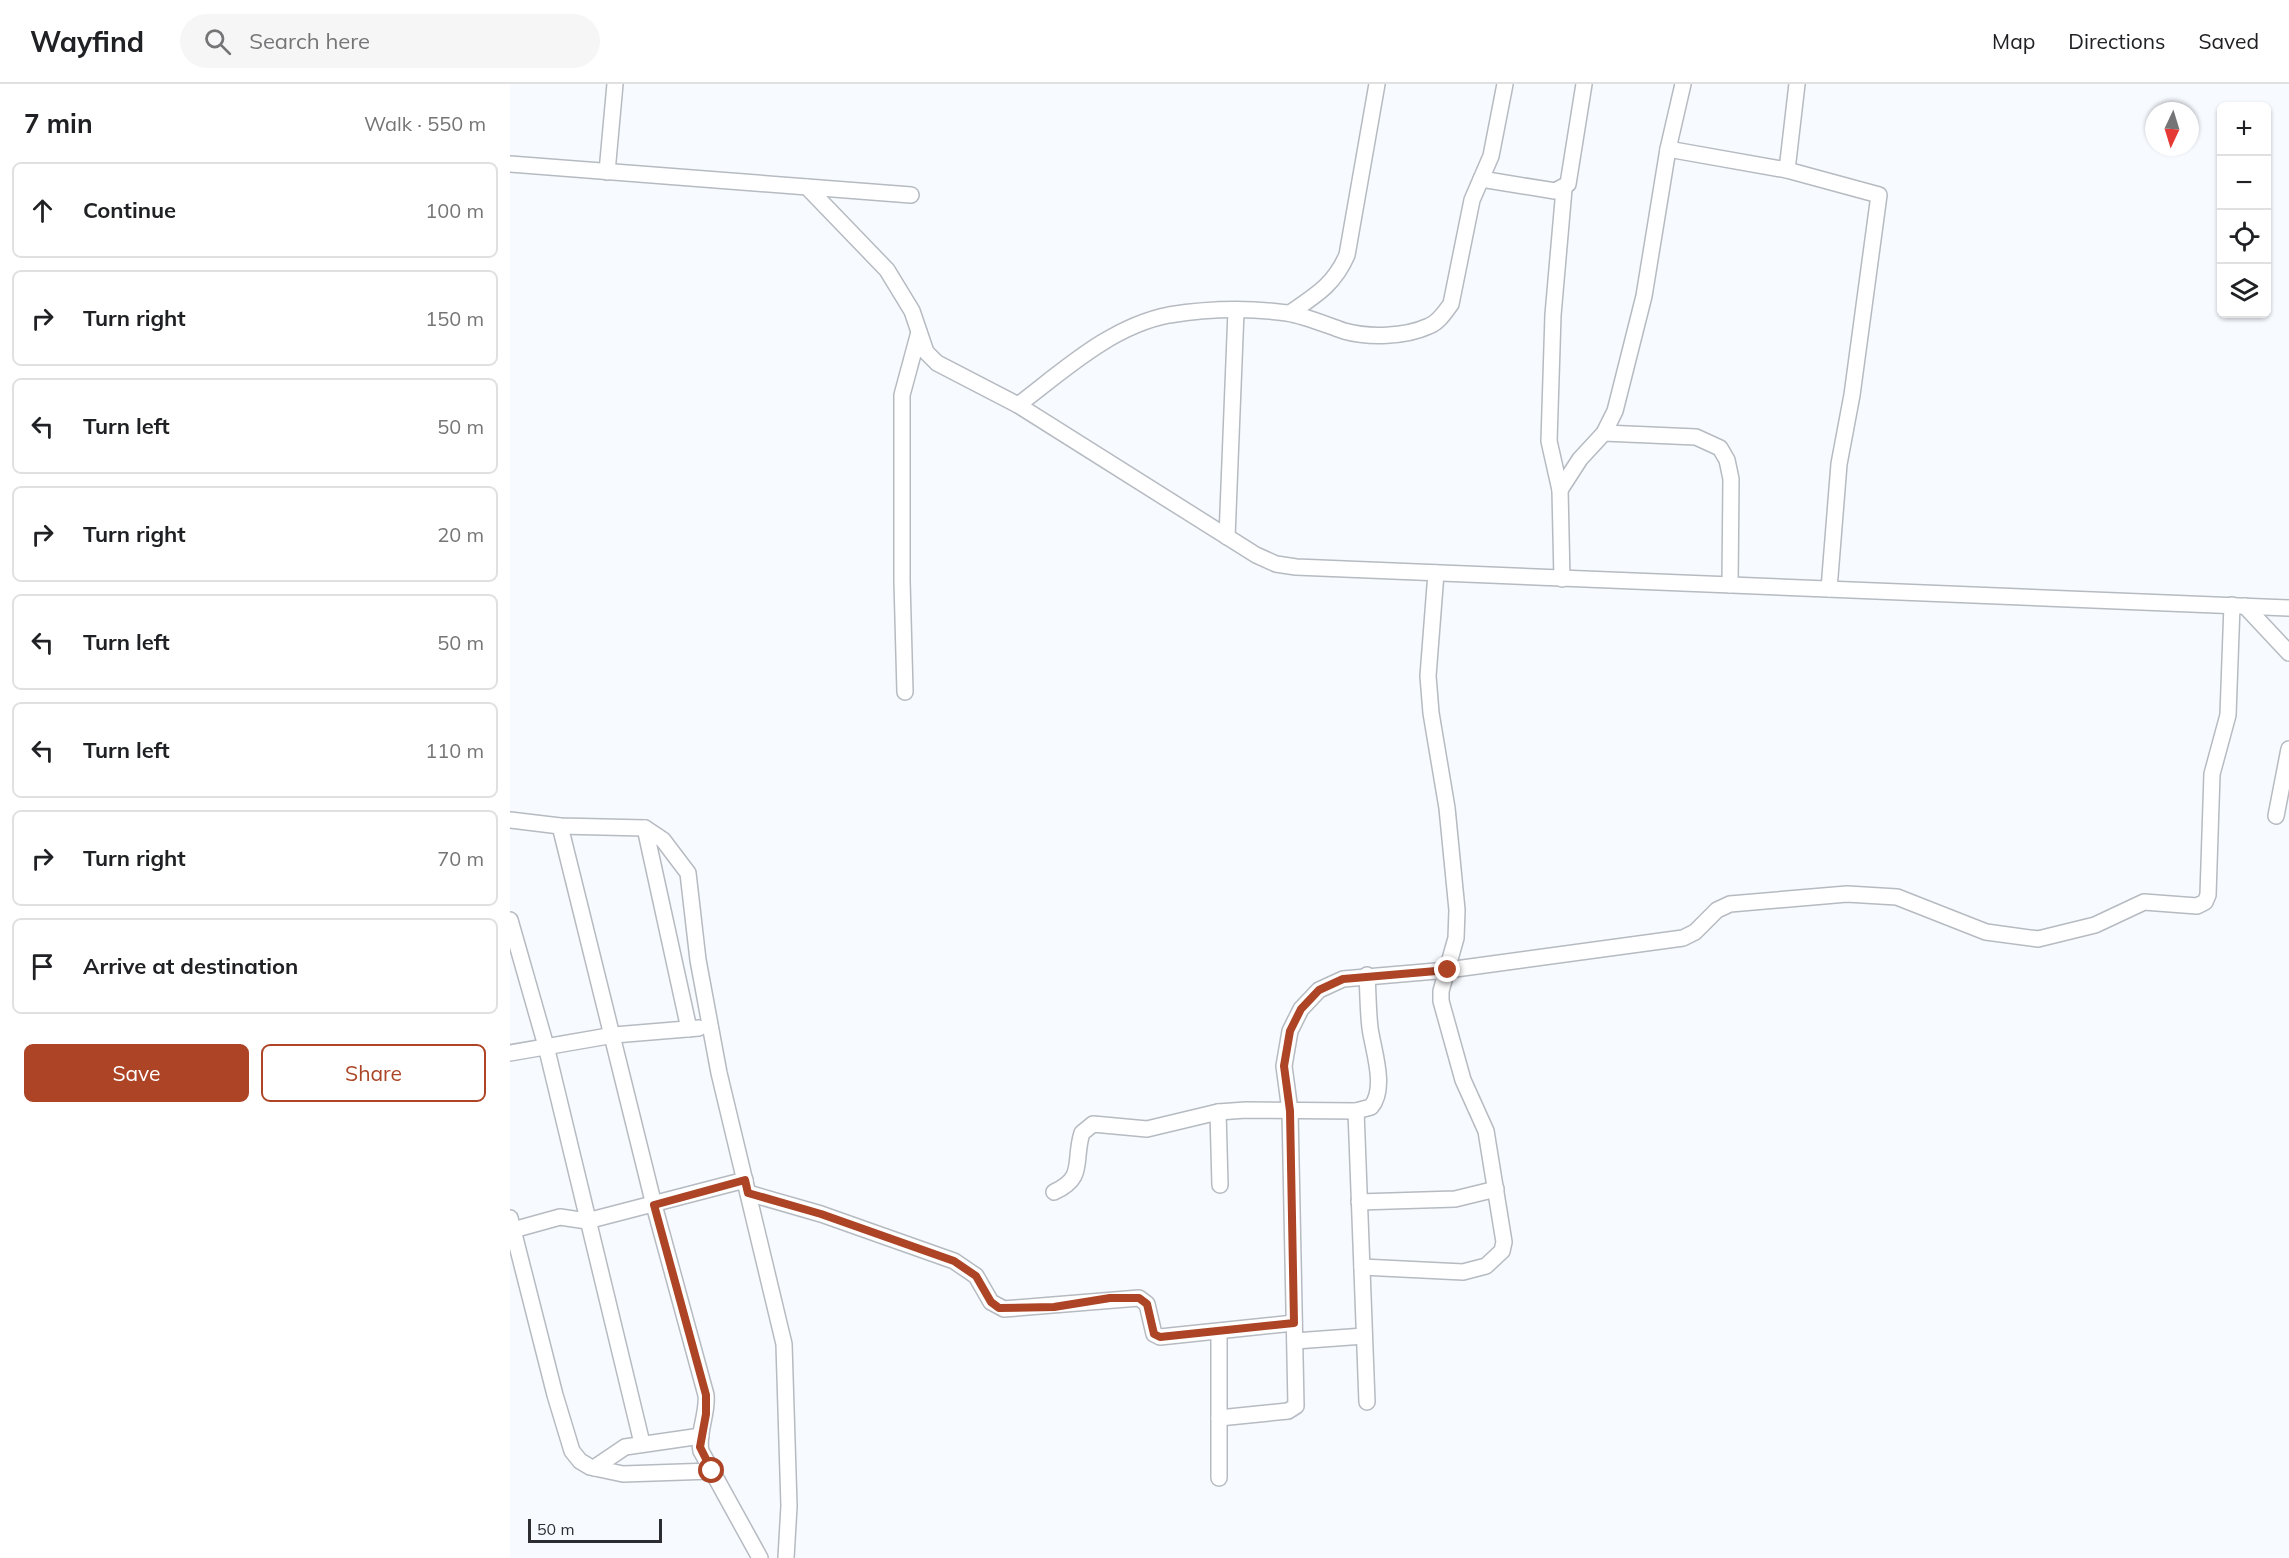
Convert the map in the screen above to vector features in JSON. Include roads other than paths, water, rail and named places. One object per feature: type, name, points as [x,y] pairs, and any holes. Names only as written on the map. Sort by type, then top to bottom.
[{"type":"street","points":[[608,172],[615,84]]},
{"type":"street","points":[[1290,313],[1324,290],[1339,274],[1347,255],[1377,84]]},
{"type":"street","points":[[1018,405],[1110,339],[1138,324],[1168,316],[1236,311],[1290,313],[1347,332],[1376,335],[1409,332],[1430,326],[1443,316],[1451,304],[1472,200],[1491,156],[1505,84]]},
{"type":"street","points":[[1562,579],[1560,490],[1549,441],[1554,315],[1564,189],[1568,184],[1584,84]]},
{"type":"street","points":[[1560,490],[1580,459],[1604,433],[1615,411],[1644,296],[1668,149],[1683,84]]},
{"type":"street","points":[[1787,170],[1797,84]]},
{"type":"street","points":[[1668,149],[1787,170],[1879,195],[1854,383],[1839,464],[1829,589]]},
{"type":"street","points":[[510,164],[911,195]]},
{"type":"street","points":[[1481,179],[1555,191],[1564,189]]},
{"type":"street","points":[[807,187],[887,270],[912,311],[926,352],[937,363],[1018,405],[1256,555],[1276,564],[1296,567],[1562,579],[2289,608]]},
{"type":"street","points":[[1227,537],[1236,311]]},
{"type":"street","points":[[905,692],[902,581],[902,395],[919,332]]},
{"type":"street","points":[[1604,433],[1696,437],[1720,448],[1727,460],[1731,479],[1730,585]]},
{"type":"street","points":[[1362,1267],[1463,1272],[1486,1266],[1502,1251],[1504,1242],[1485,1124],[1463,1080],[1441,1001],[1441,991],[1456,938],[1457,910],[1447,808],[1431,713],[1428,676],[1436,573]]},
{"type":"street","points":[[1219,1418],[1294,1409],[1297,1401],[1290,1111],[1285,1051],[1290,1031],[1301,1009],[1319,990],[1343,979],[1367,975],[1448,970],[1683,938],[1695,932],[1718,910],[1730,904],[1758,901],[1847,894],[1897,897],[1986,932],[2038,939],[2095,925],[2145,902],[2197,906],[2205,902],[2208,895],[2212,774],[2228,715],[2239,606]]},
{"type":"street","points":[[2239,606],[2289,653]]},
{"type":"street","points":[[2276,816],[2289,749]]},
{"type":"street","points":[[510,820],[560,826],[645,828],[663,840],[688,873],[699,960],[711,1027],[784,1344],[789,1506],[786,1558]]},
{"type":"street","points":[[560,826],[614,1035],[654,1205],[706,1395],[701,1451],[760,1558]]},
{"type":"street","points":[[645,828],[689,1029]]},
{"type":"street","points":[[510,920],[546,1046],[642,1443]]},
{"type":"street","points":[[1054,1192],[1067,1187],[1075,1177],[1079,1141],[1087,1127],[1093,1124],[1147,1129],[1218,1112],[1356,1111],[1371,1107],[1377,1097],[1367,975]]},
{"type":"street","points":[[510,1053],[614,1035],[711,1027]]},
{"type":"street","points":[[1356,1111],[1367,1402]]},
{"type":"street","points":[[1218,1112],[1220,1185]]},
{"type":"street","points":[[712,1471],[623,1474],[594,1468],[580,1461],[572,1451],[512,1224],[560,1217],[588,1221],[746,1187],[954,1261],[976,1276],[991,1302],[999,1308],[1054,1307],[1131,1296],[1144,1300],[1147,1304],[1156,1336],[1219,1332],[1294,1323]]},
{"type":"street","points":[[1359,1202],[1455,1199],[1496,1189]]},
{"type":"street","points":[[1219,1332],[1219,1478]]},
{"type":"street","points":[[1295,1341],[1364,1336]]},
{"type":"street","points":[[594,1468],[617,1450],[642,1443],[701,1436]]}]
